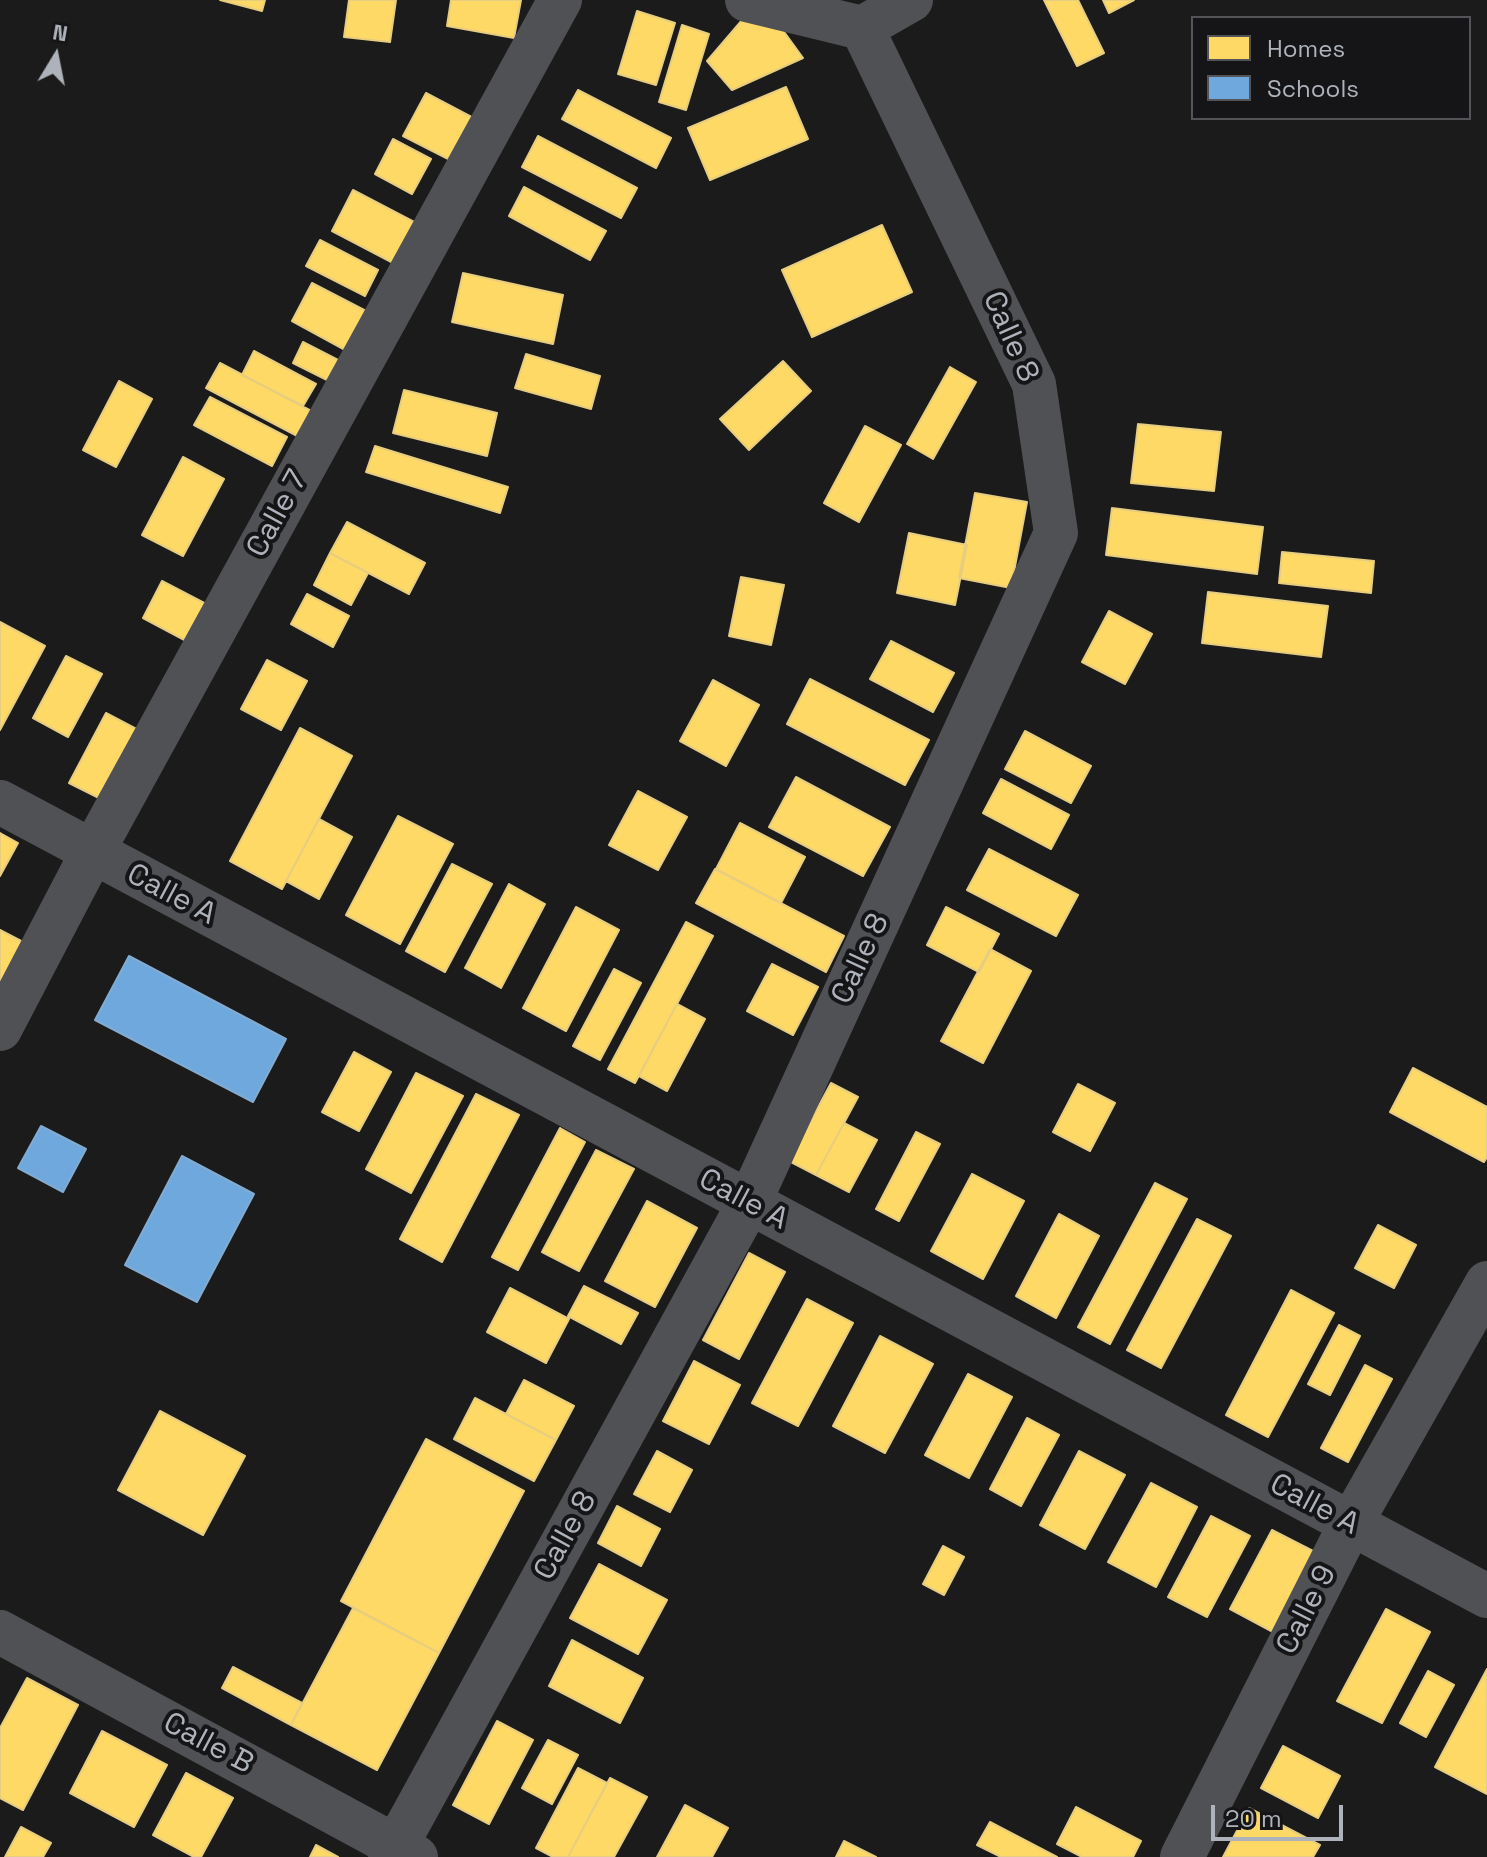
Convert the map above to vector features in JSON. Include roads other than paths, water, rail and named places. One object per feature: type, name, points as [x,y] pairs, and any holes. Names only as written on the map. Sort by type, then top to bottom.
[{"type":"street","name":"Calle 7","points":[[0,1029],[92,853],[560,0]]},
{"type":"street","points":[[747,0],[862,28],[911,0]]},
{"type":"street","name":"Calle 8","points":[[400,1853],[749,1203],[1056,533],[1034,384],[862,28]]},
{"type":"street","name":"Calle A","points":[[0,802],[1487,1596]]},
{"type":"street","name":"Calle 9","points":[[1182,1857],[1350,1525],[1487,1283]]},
{"type":"street","name":"Calle B","points":[[0,1632],[400,1853]]}]
